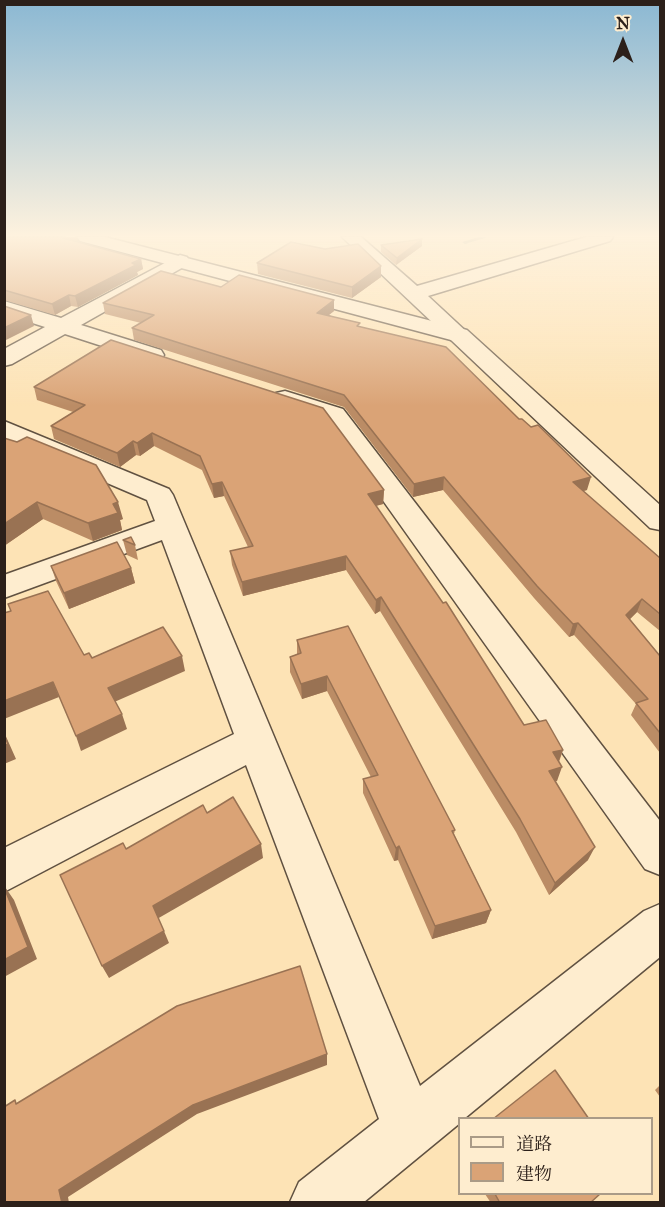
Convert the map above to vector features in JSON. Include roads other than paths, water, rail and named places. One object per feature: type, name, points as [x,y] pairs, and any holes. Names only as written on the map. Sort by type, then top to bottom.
[{"type":"street","points":[[4,358],[122,293]]},
{"type":"street","points":[[302,293],[459,335]]},
{"type":"street","points":[[413,294],[660,521]]},
{"type":"street","points":[[4,307],[176,363]]},
{"type":"street","points":[[255,388],[334,414],[660,855]]},
{"type":"street","points":[[4,429],[159,495],[410,1130]]},
{"type":"street","points":[[4,587],[171,526]]},
{"type":"street","points":[[4,871],[256,741]]},
{"type":"street","points":[[319,1203],[660,927]]}]
